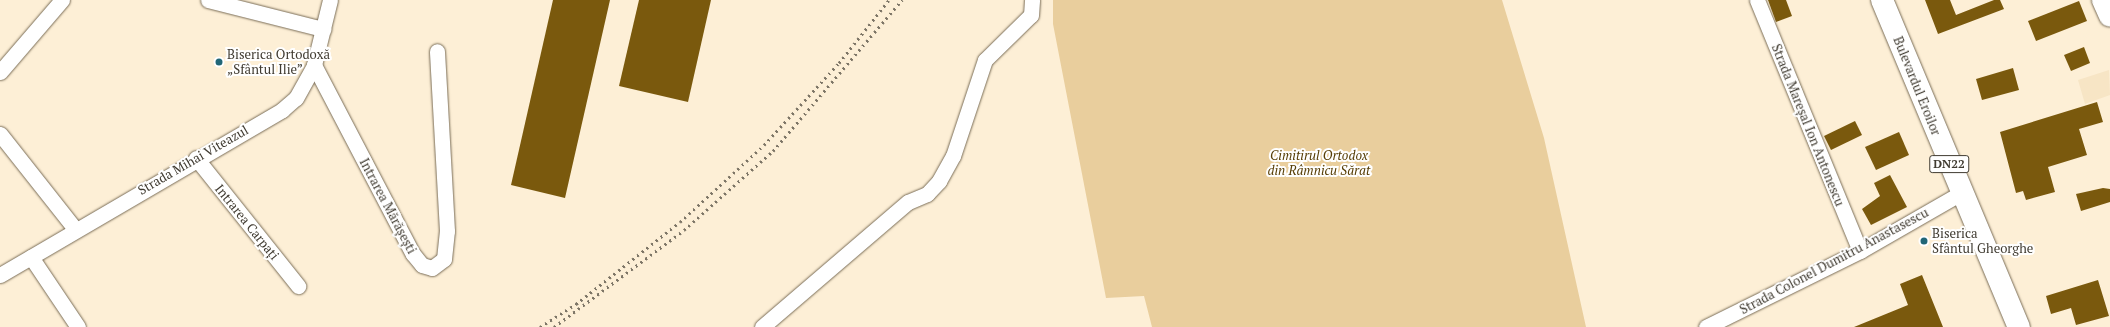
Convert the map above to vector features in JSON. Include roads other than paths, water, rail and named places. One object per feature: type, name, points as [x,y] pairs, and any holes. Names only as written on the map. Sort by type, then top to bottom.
[{"type":"main road","name":"Bulevardul Eroilor","points":[[1882,0],[2019,327]]},
{"type":"main road","points":[[2103,0],[2110,16]]},
{"type":"street","points":[[0,72],[62,0]]},
{"type":"street","points":[[208,0],[323,29]]},
{"type":"street","name":"Strada Mihai Viteazul","points":[[0,275],[196,158],[282,110],[296,98],[314,65],[330,0]]},
{"type":"street","points":[[762,327],[908,202],[927,194],[939,181],[953,156],[985,60],[1031,15],[1032,0]]},
{"type":"street","name":"Strada Mareșal Ion Antonescu","points":[[1757,0],[1860,251]]},
{"type":"street","name":"Intrarea Mărășești","points":[[314,65],[413,254],[422,264],[432,268],[444,259],[447,231],[437,51]]},
{"type":"street","points":[[0,134],[75,229]]},
{"type":"street","name":"Intrarea Carpați","points":[[196,158],[298,286]]},
{"type":"street","name":"Strada Colonel Dumitru Anastasescu","points":[[1706,327],[1860,251],[1962,193]]},
{"type":"street","points":[[31,257],[78,327]]},
{"type":"railway","points":[[540,327],[576,304],[680,222],[764,145],[839,63],[889,0]]},
{"type":"railway","points":[[554,327],[684,230],[773,151],[902,0]]},
{"type":"place","name":"Biserica Ortodoxă „Sfântul Ilie”","points":[[219,62]]},
{"type":"place","name":"Biserica Sfântul Gheorghe","points":[[1924,241]]},
{"type":"park label","name":"Cimitirul Ortodox din Râmnicu Sărat","points":[[1319,164]]}]
